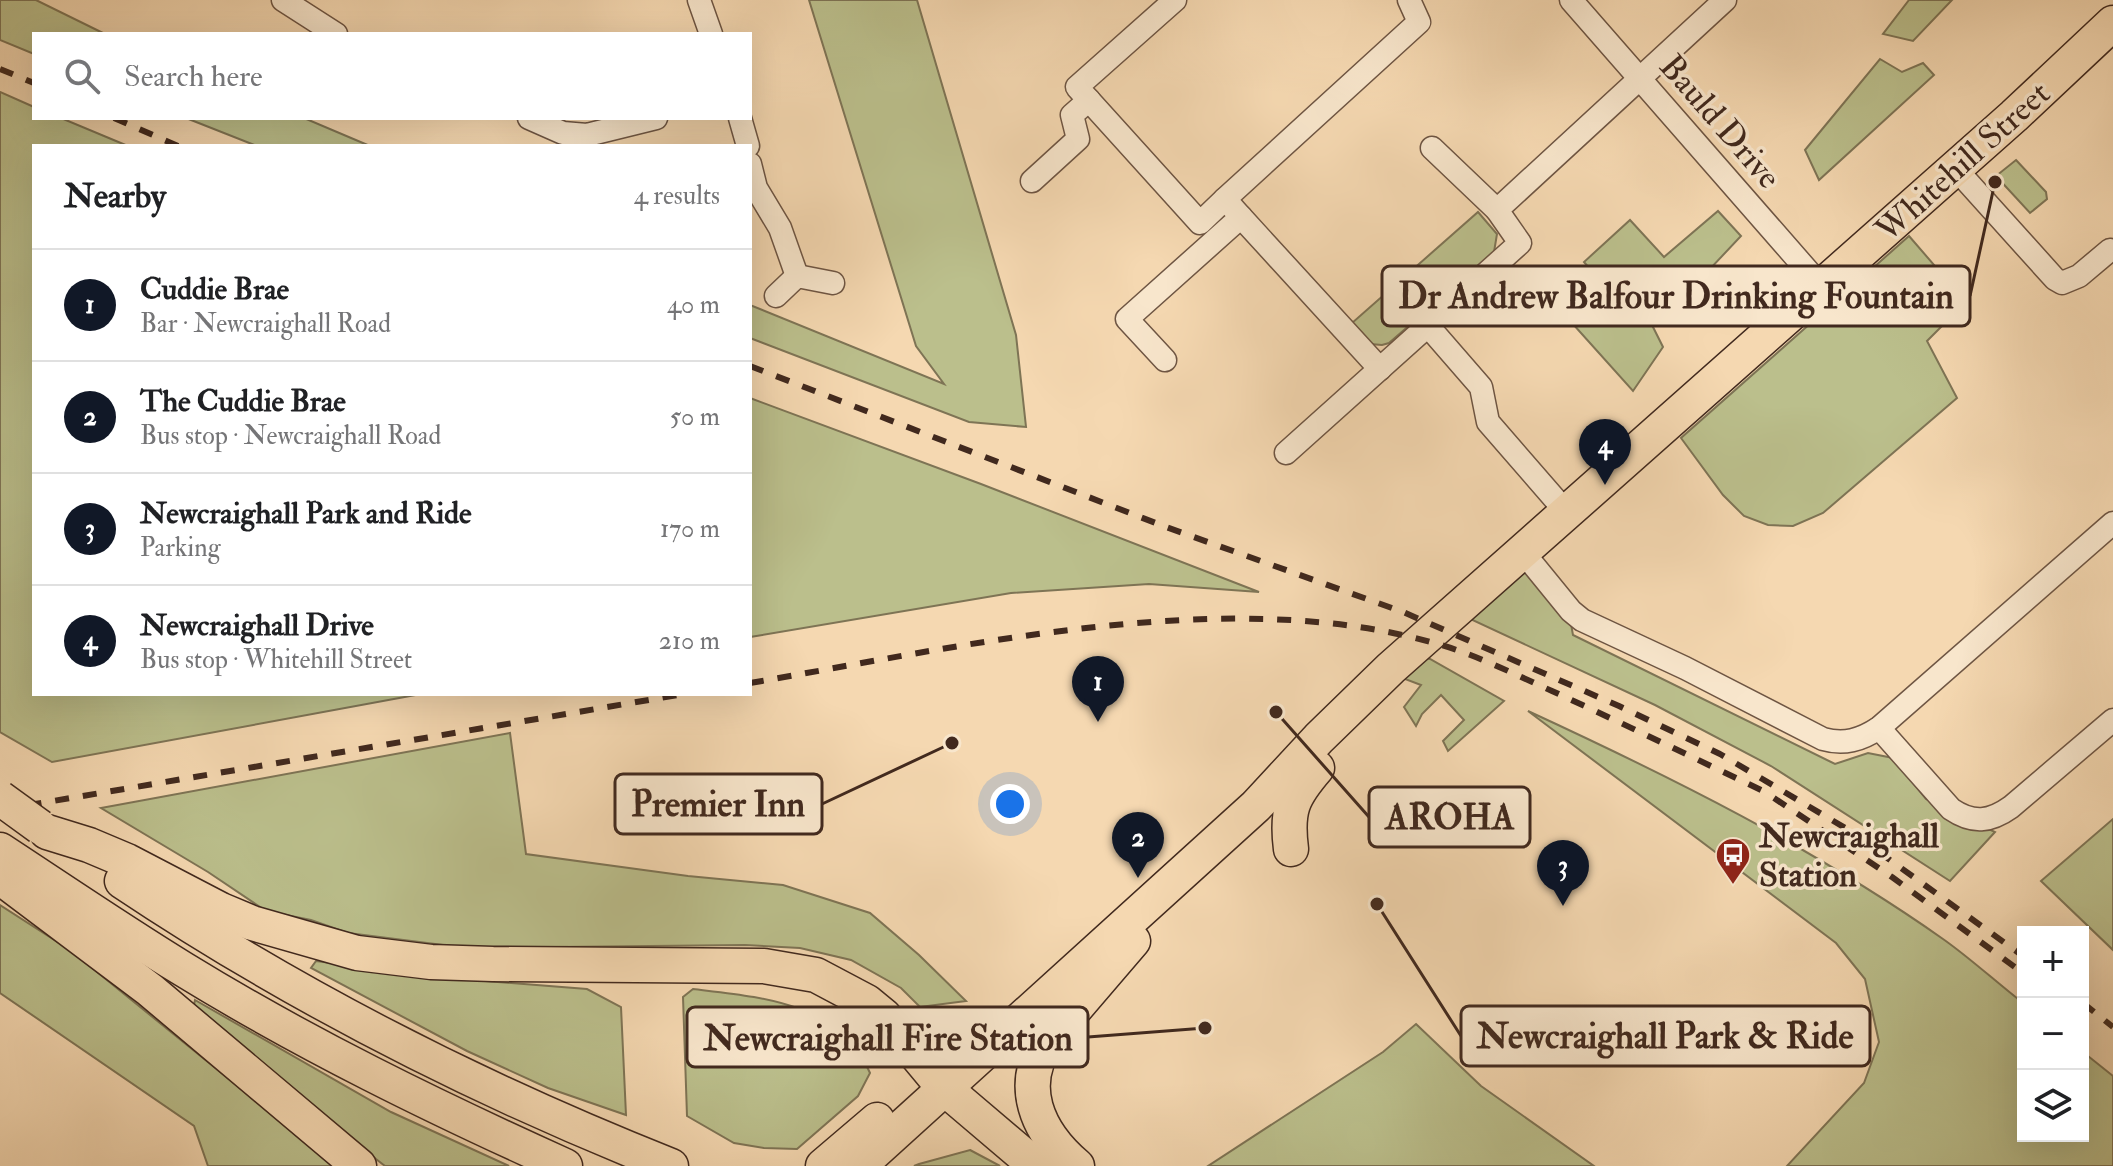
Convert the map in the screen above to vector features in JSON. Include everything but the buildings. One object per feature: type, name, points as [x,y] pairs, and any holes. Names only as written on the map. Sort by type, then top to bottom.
[{"type":"main road","name":"Whitehill Street","points":[[938,1080],[1098,948],[1188,868],[1256,806],[1354,704],[1616,466],[1955,168],[2113,23]]},
{"type":"main road","points":[[1291,849],[1291,802],[1346,735],[1354,704]]},
{"type":"main road","points":[[0,798],[44,830],[239,955],[366,1026],[524,1104],[671,1166]]},
{"type":"main road","points":[[44,830],[127,861],[252,923],[357,953],[462,963],[764,966],[816,975],[857,996],[884,1016],[938,1080],[1036,1166]]},
{"type":"main road","points":[[0,850],[183,969],[297,1035],[459,1118],[565,1166]]},
{"type":"main road","points":[[1077,1166],[1054,1142],[1038,1115],[1033,1098],[1033,1071],[1039,1053],[1171,900],[1188,868]]},
{"type":"main road","points":[[0,877],[150,990],[359,1166]]},
{"type":"main road","points":[[823,1166],[938,1080]]},
{"type":"main road","points":[[859,1166],[938,1080]]},
{"type":"street","points":[[283,0],[333,32]]},
{"type":"street","points":[[699,0],[710,32]]},
{"type":"street","points":[[1175,0],[1077,87],[1200,223],[1419,22],[1409,0]]},
{"type":"street","name":"Bauld Drive","points":[[1571,0],[1821,286]]},
{"type":"street","points":[[1497,210],[1725,0]]},
{"type":"street","points":[[1032,181],[1078,139],[1072,115],[1089,100]]},
{"type":"street","points":[[534,120],[563,133],[587,135],[648,120]]},
{"type":"street","points":[[741,120],[747,144]]},
{"type":"street","points":[[1286,453],[1520,243],[1497,210],[1432,148]]},
{"type":"street","points":[[1955,168],[2055,279],[2062,283],[2071,281],[2110,250]]},
{"type":"street","points":[[752,172],[756,188],[780,228],[797,276]]},
{"type":"street","points":[[1225,199],[1380,369]]},
{"type":"street","points":[[1165,360],[1127,319],[1241,217]]},
{"type":"street","points":[[797,276],[833,283]]},
{"type":"street","points":[[776,296],[797,276]]},
{"type":"street","points":[[1428,326],[1481,387],[1488,422],[1567,513]]},
{"type":"street","points":[[1522,551],[1582,620],[1836,743],[1866,737],[1879,728],[2113,523]]},
{"type":"street","points":[[1879,728],[1951,809],[1962,817],[1981,821],[1997,817],[2011,807],[2113,720]]},
{"type":"green space","points":[[0,0],[36,0],[101,32],[32,32],[32,53],[0,40]]},
{"type":"green space","points":[[809,0],[917,0],[1016,335],[1026,427],[969,422],[752,339],[752,306],[944,384],[916,346]]},
{"type":"green space","points":[[1909,0],[1952,0],[1913,41],[1883,34]]},
{"type":"green space","points":[[1880,59],[1902,72],[1923,63],[1934,75],[1819,180],[1805,150]]},
{"type":"green space","points":[[0,92],[32,106],[32,120],[66,120],[123,144],[32,144],[32,696],[410,696],[52,762],[0,732]]},
{"type":"green space","points":[[191,120],[309,120],[365,144],[252,144]]},
{"type":"green space","points":[[2016,160],[2046,192],[2047,199],[2030,213],[1996,176]]},
{"type":"green space","points":[[1718,211],[1741,236],[1675,306],[1651,323],[1663,347],[1633,391],[1572,323],[1607,289],[1584,262],[1630,220],[1664,257]]},
{"type":"green space","points":[[1478,212],[1497,234],[1494,252],[1389,343],[1370,344],[1352,323]]},
{"type":"green space","points":[[1909,236],[1966,302],[1927,341],[1957,398],[1823,513],[1793,526],[1768,525],[1744,516],[1723,495],[1681,438]]},
{"type":"green space","points":[[752,399],[1259,592],[1149,584],[1011,593],[752,637]]},
{"type":"green space","points":[[1534,568],[1569,613],[1573,635],[1835,764],[1868,753],[1893,758],[1926,799],[1995,832],[1950,881],[1771,766],[1655,705],[1466,617],[1511,573]]},
{"type":"green space","points":[[1420,656],[1504,701],[1448,751],[1443,741],[1464,720],[1441,695],[1422,714],[1416,726],[1404,707],[1421,685],[1397,676]]},
{"type":"green space","points":[[1528,711],[1688,788],[1793,844],[1894,906],[1963,954],[2017,998],[2017,1142],[2089,1142],[2089,1057],[2113,1076],[2113,1166],[1787,1166],[1864,1083],[1879,1042],[1865,979],[1836,943]]},
{"type":"green space","points":[[510,733],[526,854],[688,876],[783,885],[870,913],[966,1001],[920,1007],[901,988],[851,960],[800,948],[745,945],[467,948],[348,933],[311,920],[266,911],[101,808]]},
{"type":"green space","points":[[2113,819],[2113,950],[2089,926],[2041,881]]},
{"type":"green space","points":[[0,905],[70,950],[336,1166],[208,1166],[194,1126],[0,993]]},
{"type":"green space","points":[[316,961],[436,977],[587,989],[621,1007],[626,1115],[548,1088],[467,1051],[311,968]]},
{"type":"green space","points":[[693,989],[771,1000],[818,1017],[839,1031],[857,1049],[870,1073],[858,1096],[797,1149],[734,1143],[687,1116],[683,997]]},
{"type":"green space","points":[[195,1000],[391,1112],[509,1166],[385,1166],[288,1091],[193,1010]]},
{"type":"green space","points":[[1416,1024],[1481,1086],[1594,1166],[1208,1166],[1383,1052]]},
{"type":"green space","points":[[970,1150],[1000,1166],[914,1166],[919,1164]]},
{"type":"railway","points":[[0,69],[32,82]]},
{"type":"railway","points":[[119,120],[173,144]]},
{"type":"railway","points":[[752,367],[1166,527],[1403,612],[1619,706],[1720,754],[1847,829],[2017,952]]},
{"type":"railway","points":[[752,683],[918,653],[1096,627],[1186,620],[1274,619],[1360,627],[1441,645],[1483,660],[1761,790]]},
{"type":"railway","points":[[0,810],[672,696]]},
{"type":"railway","points":[[1774,798],[1892,877],[2017,969]]},
{"type":"railway","points":[[2089,1008],[2113,1027]]},
{"type":"place","name":"Dr Andrew Balfour Drinking Fountain","points":[[1995,182]]},
{"type":"place","name":"Newcraighall Drive","points":[[1605,485]]},
{"type":"place","name":"AROHA","points":[[1276,712]]},
{"type":"place","name":"Cuddie Brae","points":[[1098,722]]},
{"type":"place","name":"Premier Inn","points":[[952,743]]},
{"type":"place","name":"The Cuddie Brae","points":[[1138,878]]},
{"type":"place","name":"Newcraighall Station","points":[[1733,886]]},
{"type":"place","name":"Newcraighall Park & Ride","points":[[1377,904]]},
{"type":"place","name":"Newcraighall Park and Ride","points":[[1563,906]]},
{"type":"place","name":"Newcraighall Fire Station","points":[[1205,1028]]}]
